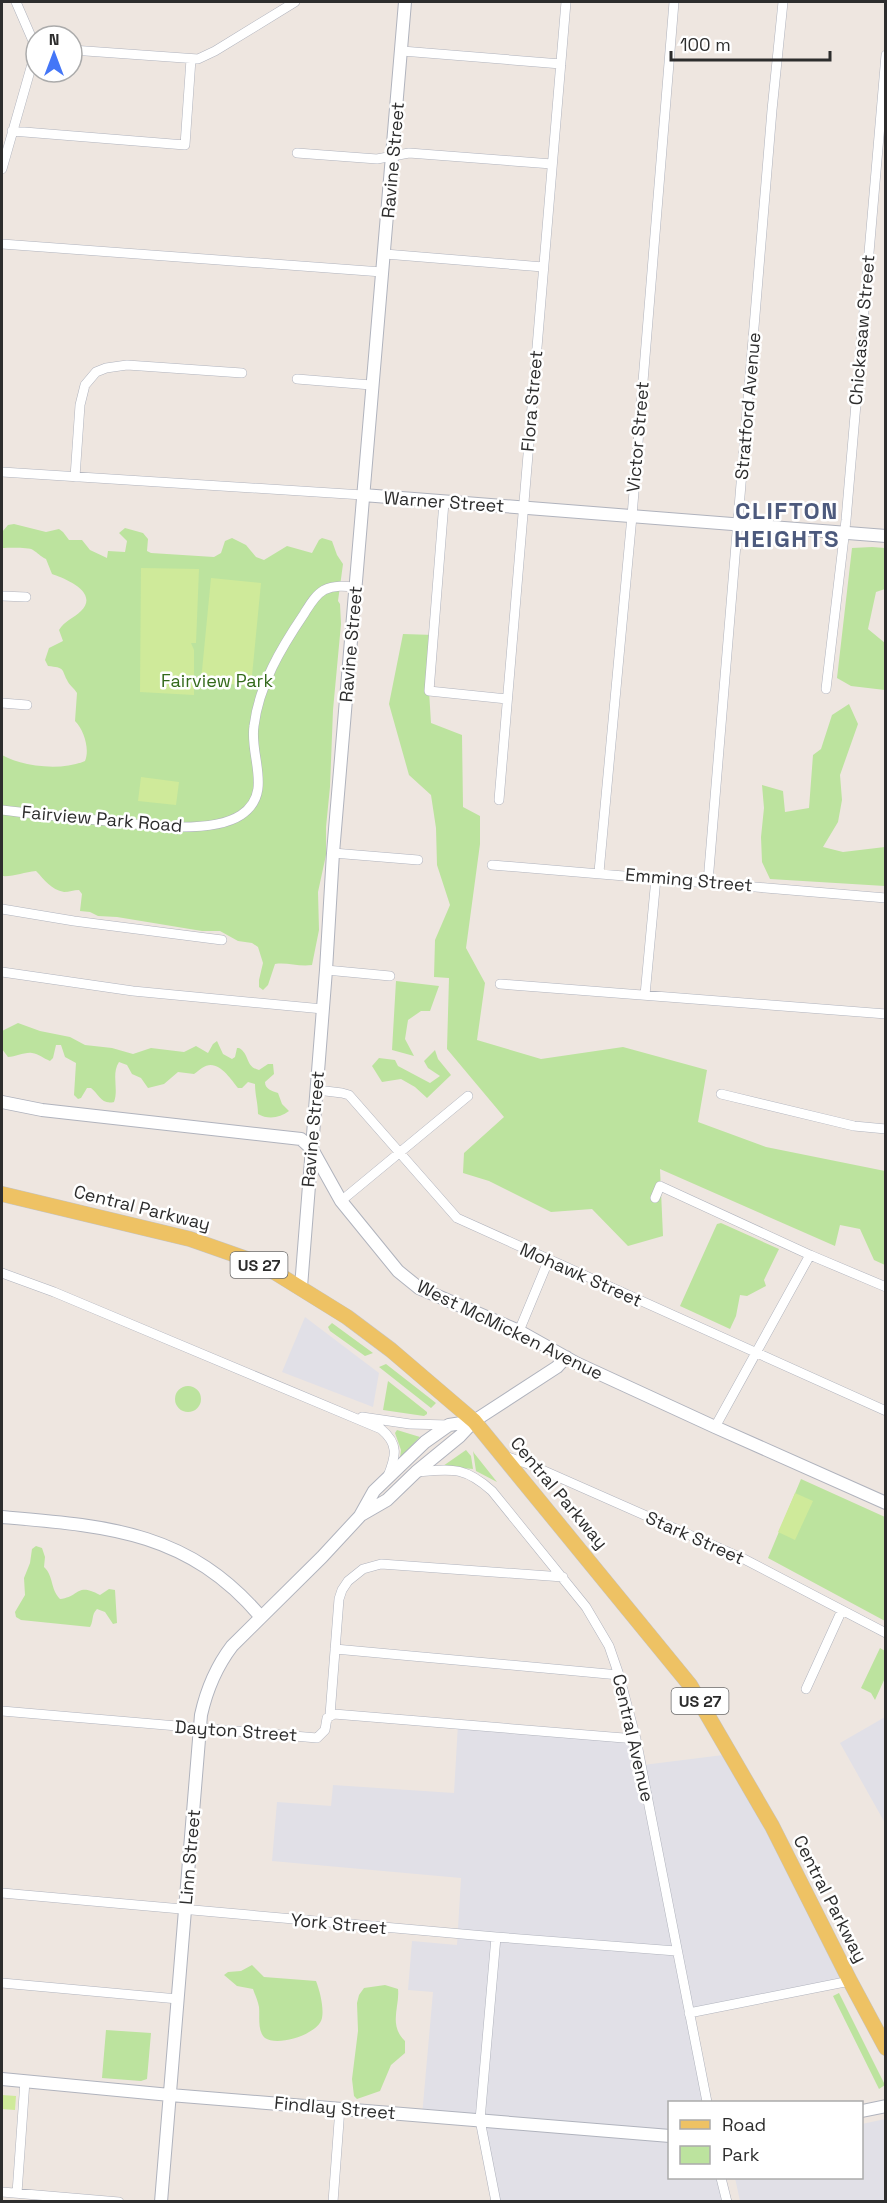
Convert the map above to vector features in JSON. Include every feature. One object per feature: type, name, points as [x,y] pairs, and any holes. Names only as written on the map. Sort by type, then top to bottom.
[{"type":"main road","name":"Central Parkway","points":[[2,1194],[190,1239],[247,1259],[301,1287],[391,1350],[474,1421],[690,1685],[772,1826],[885,2048]]},
{"type":"street","points":[[16,2],[25,24]]},
{"type":"street","points":[[84,51],[191,59],[215,51],[295,2]]},
{"type":"street","name":"Ravine Street","points":[[301,1287],[333,853],[405,2]]},
{"type":"street","name":"Flora Street","points":[[499,800],[566,2]]},
{"type":"street","name":"Victor Street","points":[[599,872],[632,516],[674,2]]},
{"type":"street","name":"Stratford Avenue","points":[[708,882],[783,2]]},
{"type":"street","points":[[402,51],[561,64]]},
{"type":"street","name":"Chickasaw Street","points":[[826,689],[844,533],[885,55]]},
{"type":"street","points":[[12,131],[185,145],[191,59]]},
{"type":"street","points":[[2,169],[26,84]]},
{"type":"street","points":[[297,153],[377,159],[410,153],[552,164]]},
{"type":"street","points":[[2,244],[382,272]]},
{"type":"street","points":[[385,255],[543,267]]},
{"type":"street","points":[[75,477],[82,393],[89,379],[96,372],[127,365],[242,373]]},
{"type":"street","points":[[297,379],[371,385]]},
{"type":"street","name":"Warner Street","points":[[2,472],[363,495],[885,536]]},
{"type":"street","points":[[444,501],[429,691],[507,699]]},
{"type":"street","name":"Fairview Park Road","points":[[2,810],[175,827],[221,822],[243,813],[252,805],[258,792],[260,781],[253,744],[254,724],[263,688],[273,667],[294,628],[317,595],[332,588],[356,587]]},
{"type":"street","points":[[2,596],[26,597]]},
{"type":"street","points":[[2,703],[27,705]]},
{"type":"street","points":[[333,853],[418,860]]},
{"type":"street","name":"Emming Street","points":[[492,864],[885,898]]},
{"type":"street","points":[[645,995],[656,878]]},
{"type":"street","points":[[2,909],[74,921],[222,940]]},
{"type":"street","points":[[326,970],[390,976]]},
{"type":"street","points":[[2,972],[133,991],[323,1009]]},
{"type":"street","points":[[500,984],[885,1014]]},
{"type":"street","name":"Mohawk Street","points":[[317,1090],[349,1095],[457,1218],[885,1411]]},
{"type":"street","points":[[721,1094],[854,1126],[885,1129]]},
{"type":"street","points":[[341,1201],[468,1096]]},
{"type":"street","points":[[2,1102],[42,1110],[301,1139],[312,1149]]},
{"type":"street","name":"West McMicken Avenue","points":[[312,1149],[341,1201],[408,1281],[419,1288],[519,1331],[566,1357],[885,1503]]},
{"type":"street","points":[[655,1198],[660,1186],[885,1287]]},
{"type":"street","points":[[715,1427],[810,1255]]},
{"type":"street","points":[[519,1331],[549,1259]]},
{"type":"street","points":[[2,1273],[381,1429],[393,1443],[394,1453],[388,1478]]},
{"type":"street","points":[[360,1515],[387,1500],[474,1421],[557,1367],[566,1357]]},
{"type":"street","points":[[350,1416],[410,1424],[449,1425],[474,1421]]},
{"type":"street","points":[[360,1515],[374,1491],[425,1442],[449,1425]]},
{"type":"street","name":"Stark Street","points":[[500,1454],[538,1468],[744,1559],[885,1633]]},
{"type":"street","name":"Central Avenue","points":[[416,1472],[449,1469],[474,1476],[492,1491],[600,1628],[619,1675],[636,1739],[707,2101]]},
{"type":"street","name":"Linn Street","points":[[161,2202],[200,1728],[206,1694],[220,1662],[232,1646],[322,1557],[360,1515]]},
{"type":"street","points":[[2,1517],[114,1530],[177,1550],[198,1561],[231,1586],[261,1617]]},
{"type":"street","points":[[562,1577],[381,1564],[354,1575],[342,1590],[339,1599],[330,1715],[636,1739]]},
{"type":"street","points":[[806,1689],[842,1610]]},
{"type":"street","points":[[335,1649],[619,1675]]},
{"type":"street","name":"Dayton Street","points":[[2,1711],[317,1738],[325,1730],[325,1722],[330,1715]]},
{"type":"street","name":"York Street","points":[[2,1893],[676,1951]]},
{"type":"street","points":[[496,1937],[480,2120],[496,2202]]},
{"type":"street","points":[[689,2013],[850,1981]]},
{"type":"street","points":[[2,1983],[178,1999]]},
{"type":"street","name":"Findlay Street","points":[[2,2079],[668,2136]]},
{"type":"street","points":[[17,2193],[25,2081]]},
{"type":"street","points":[[863,2111],[885,2106]]},
{"type":"street","points":[[333,2202],[340,2108]]},
{"type":"street","points":[[721,2179],[727,2202]]},
{"type":"street","points":[[2,2192],[119,2202]]},
{"type":"shaded area","points":[[305,1317],[379,1373],[373,1407],[282,1372]]},
{"type":"shaded area","points":[[885,1717],[885,1823],[840,1743]]},
{"type":"shaded area","points":[[458,1724],[636,1739],[643,1765],[731,1754],[850,1981],[689,2013],[707,2101],[668,2101],[668,2179],[721,2179],[727,2201],[496,2201],[480,2120],[422,2116],[433,1992],[408,1990],[412,1941],[457,1945],[461,1878],[272,1861],[277,1802],[331,1806],[333,1785],[454,1793]]},
{"type":"shaded area","points":[[885,2119],[885,2201],[740,2201],[735,2179],[863,2179],[863,2124]]},
{"type":"green space","name":"Fairview Park","points":[[14,524],[46,532],[59,529],[69,540],[82,540],[90,550],[107,558],[108,551],[125,552],[127,541],[119,533],[125,528],[143,533],[148,539],[147,551],[151,553],[214,557],[221,553],[225,541],[232,538],[246,545],[256,557],[264,560],[287,546],[312,553],[322,538],[332,541],[343,564],[338,601],[341,624],[333,710],[326,855],[318,892],[319,930],[312,965],[275,964],[268,985],[263,990],[259,987],[259,980],[263,963],[258,947],[252,943],[238,941],[220,931],[202,931],[98,916],[80,911],[82,894],[79,890],[59,891],[48,884],[36,871],[2,876],[2,755],[31,765],[54,767],[85,761],[87,751],[83,734],[75,721],[77,693],[68,682],[62,669],[48,666],[45,660],[49,648],[63,641],[59,630],[81,611],[86,604],[86,598],[83,592],[71,582],[52,574],[46,559],[33,550],[2,548],[2,532],[8,525]]},
{"type":"green space","points":[[852,548],[885,548],[885,589],[876,592],[868,629],[885,643],[885,690],[851,686],[837,678]]},
{"type":"green space","points":[[141,568],[199,569],[196,643],[191,643],[194,650],[194,695],[140,692]]},
{"type":"green space","points":[[211,578],[261,583],[251,686],[201,681]]},
{"type":"green space","points":[[403,634],[434,635],[429,691],[431,723],[462,735],[463,807],[480,816],[480,844],[466,948],[485,983],[477,1040],[541,1059],[623,1047],[707,1070],[698,1122],[766,1147],[885,1171],[885,1265],[874,1260],[860,1229],[840,1225],[835,1246],[660,1169],[663,1236],[628,1246],[592,1209],[551,1212],[489,1181],[463,1173],[464,1153],[504,1117],[447,1049],[449,978],[434,977],[435,940],[450,905],[437,865],[436,828],[431,795],[409,775],[389,704]]},
{"type":"green space","points":[[849,704],[858,724],[840,775],[842,800],[838,822],[823,847],[843,852],[885,847],[885,886],[770,879],[762,862],[761,837],[764,808],[762,785],[783,791],[785,812],[809,808],[813,755],[821,749],[832,715]]},
{"type":"green space","points":[[141,777],[179,782],[176,805],[138,801]]},
{"type":"green space","points":[[396,981],[439,986],[430,1011],[421,1011],[408,1020],[405,1039],[414,1056],[392,1050]]},
{"type":"green space","points":[[18,1023],[40,1031],[70,1037],[85,1045],[112,1048],[133,1054],[151,1048],[184,1052],[196,1046],[208,1053],[217,1041],[223,1054],[232,1059],[239,1048],[249,1063],[259,1070],[268,1064],[273,1064],[274,1074],[265,1084],[269,1089],[278,1093],[282,1104],[289,1111],[274,1117],[258,1114],[255,1084],[248,1082],[242,1088],[238,1088],[223,1070],[213,1065],[208,1065],[194,1074],[178,1072],[164,1084],[148,1088],[141,1078],[132,1074],[127,1065],[119,1062],[116,1071],[114,1102],[106,1102],[91,1088],[87,1088],[78,1099],[74,1095],[76,1063],[65,1057],[61,1045],[56,1045],[50,1061],[32,1053],[8,1057],[2,1049],[2,1031]]},
{"type":"green space","points":[[435,1050],[438,1059],[451,1075],[427,1098],[415,1087],[401,1079],[382,1082],[372,1066],[379,1058],[395,1060],[398,1066],[430,1083],[440,1076],[428,1068],[424,1061]]},
{"type":"green space","points":[[721,1223],[779,1249],[764,1280],[766,1286],[747,1296],[740,1295],[736,1316],[730,1329],[680,1306],[717,1224]]},
{"type":"green space","points":[[332,1323],[373,1353],[365,1356],[330,1331],[328,1327]]},
{"type":"green space","points":[[386,1364],[436,1403],[431,1408],[379,1367]]},
{"type":"green space","points":[[388,1381],[427,1414],[424,1416],[383,1410]]},
{"type":"green space","points":[[188,1386],[197,1390],[201,1399],[197,1408],[188,1412],[179,1408],[175,1399],[179,1390]]},
{"type":"green space","points":[[397,1430],[420,1437],[400,1458],[401,1450],[395,1433]]},
{"type":"green space","points":[[466,1450],[471,1456],[473,1469],[443,1466]]},
{"type":"green space","points":[[473,1451],[474,1453],[497,1482],[476,1471]]},
{"type":"green space","points":[[801,1479],[885,1517],[885,1621],[768,1558]]},
{"type":"green space","points":[[795,1493],[813,1501],[795,1540],[778,1532]]},
{"type":"green space","points":[[36,1546],[42,1548],[45,1557],[44,1567],[60,1599],[82,1590],[100,1595],[109,1589],[115,1590],[117,1623],[113,1624],[105,1612],[97,1609],[90,1627],[21,1620],[16,1617],[15,1612],[25,1595],[24,1578],[32,1549]]},
{"type":"green space","points":[[880,1648],[885,1651],[885,1678],[875,1700],[871,1693],[861,1688]]},
{"type":"green space","points":[[252,1965],[264,1977],[316,1981],[322,2009],[319,2024],[306,2034],[288,2040],[265,2038],[260,2027],[259,2007],[253,1989],[237,1986],[224,1975],[228,1972],[241,1971]]},
{"type":"green space","points":[[385,1985],[398,1989],[396,2022],[397,2029],[405,2041],[405,2053],[391,2065],[380,2091],[357,2099],[354,2096],[352,2079],[358,2031],[357,2003],[364,1988]]},
{"type":"green space","points":[[839,1993],[885,2085],[879,2089],[833,1996]]},
{"type":"green space","points":[[106,2030],[151,2033],[147,2079],[141,2081],[102,2078]]},
{"type":"green space","points":[[2,2095],[16,2096],[15,2110],[2,2109]]},
{"type":"district","name":"CLIFTON HEIGHTS","points":[[787,525]]}]
